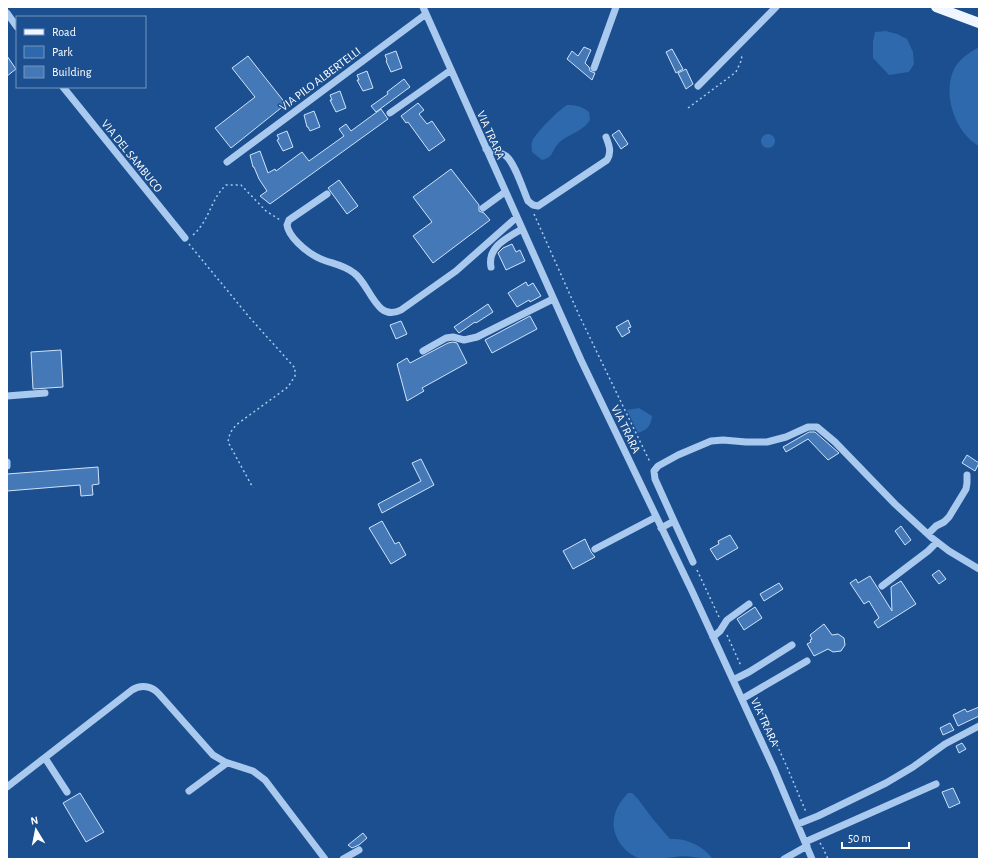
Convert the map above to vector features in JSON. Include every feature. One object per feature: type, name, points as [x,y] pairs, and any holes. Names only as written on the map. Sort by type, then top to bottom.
[{"type":"main road","points":[[936,7],[979,23]]},
{"type":"street","points":[[594,68],[616,7]]},
{"type":"street","points":[[698,86],[776,7]]},
{"type":"street","name":"VIA TRARA","points":[[424,10],[553,299],[774,769],[812,859]]},
{"type":"street","name":"VIA PILO ALBERTELLI","points":[[228,162],[424,10]]},
{"type":"street","points":[[7,13],[16,26]]},
{"type":"street","points":[[390,113],[451,70]]},
{"type":"street","name":"VIA DEL SAMBUCO","points":[[64,88],[185,238]]},
{"type":"street","points":[[486,149],[503,154],[509,159],[528,201],[533,205],[541,205],[605,162],[609,157],[610,152],[606,137]]},
{"type":"street","points":[[483,208],[505,192]]},
{"type":"street","points":[[327,194],[292,217],[287,225],[292,238],[306,251],[321,259],[347,268],[356,274],[380,308],[385,312],[391,313],[401,310],[444,280],[473,257],[517,217]]},
{"type":"street","points":[[491,267],[491,254],[495,248],[501,242],[522,229]]},
{"type":"street","points":[[423,351],[446,338],[453,337],[464,340],[478,337],[553,299]]},
{"type":"street","points":[[7,396],[45,393]]},
{"type":"street","points":[[693,562],[674,521],[654,471],[661,464],[678,455],[711,441],[723,440],[767,442],[781,439],[808,427],[814,426],[821,429],[836,442],[891,500],[937,542],[979,569]]},
{"type":"street","points":[[7,462],[8,466]]},
{"type":"street","points":[[928,534],[936,526],[946,521],[949,517],[966,489],[967,475]]},
{"type":"street","points":[[595,550],[656,518]]},
{"type":"street","points":[[661,528],[674,521]]},
{"type":"street","points":[[882,586],[928,551],[937,542]]},
{"type":"street","points":[[713,637],[720,631],[730,617],[749,604]]},
{"type":"street","points":[[733,680],[792,645]]},
{"type":"street","points":[[742,699],[807,662]]},
{"type":"street","points":[[7,787],[132,690],[145,686],[157,691],[210,753],[227,763],[253,771],[265,780],[325,859]]},
{"type":"street","points":[[798,824],[898,777],[945,744],[979,726]]},
{"type":"street","points":[[45,758],[67,792]]},
{"type":"street","points":[[190,791],[227,763]]},
{"type":"street","points":[[784,859],[817,837],[936,784]]},
{"type":"street","points":[[343,859],[359,850]]},
{"type":"path","points":[[688,108],[736,72],[742,59],[740,44]]},
{"type":"path","points":[[253,488],[228,442],[230,434],[236,425],[288,387],[295,376],[295,368],[250,318],[185,238],[194,234],[204,223],[218,193],[226,185],[241,185],[266,211],[287,225]]},
{"type":"path","points":[[533,205],[534,214],[579,315],[654,471]]},
{"type":"path","points":[[693,562],[745,674]]},
{"type":"path","points":[[753,692],[788,767],[809,820]]},
{"type":"path","points":[[817,837],[828,859]]},
{"type":"green space","points":[[886,31],[907,39],[913,52],[914,64],[909,72],[889,75],[873,58],[873,42],[875,32]]},
{"type":"green space","points":[[979,47],[979,146],[963,132],[957,123],[950,101],[949,90],[956,65],[965,56]]},
{"type":"green space","points":[[567,105],[584,108],[589,112],[590,120],[583,128],[561,141],[549,157],[542,160],[532,152],[532,142],[553,116]]},
{"type":"green space","points":[[765,134],[771,134],[775,138],[775,144],[771,148],[765,148],[761,144],[761,138]]},
{"type":"green space","points":[[639,408],[652,416],[648,427],[638,433],[627,410]]},
{"type":"green space","points":[[628,793],[632,793],[638,799],[670,839],[694,843],[709,854],[713,859],[682,856],[642,859],[629,853],[619,842],[614,828],[617,808]]},
{"type":"building","points":[[584,47],[591,50],[585,63],[589,67],[590,71],[595,73],[592,80],[567,59],[572,51],[578,56]]},
{"type":"building","points":[[672,49],[683,69],[676,73],[666,52]]},
{"type":"building","points":[[396,51],[402,68],[391,72],[385,55]]},
{"type":"building","points":[[7,56],[16,69],[7,76]]},
{"type":"building","points":[[248,56],[286,104],[231,148],[215,128],[255,97],[232,68]]},
{"type":"building","points":[[686,69],[693,84],[686,89],[678,73]]},
{"type":"building","points":[[367,71],[373,88],[363,91],[357,80],[359,80],[357,75]]},
{"type":"building","points":[[404,79],[410,87],[376,112],[371,106],[388,94],[387,92]]},
{"type":"building","points":[[340,91],[346,108],[336,112],[330,100],[332,100],[330,95]]},
{"type":"building","points":[[418,103],[424,110],[419,114],[427,124],[432,121],[445,140],[429,151],[408,122],[406,123],[401,116]]},
{"type":"building","points":[[381,109],[388,119],[270,204],[260,196],[267,191],[253,167],[250,155],[260,151],[268,173],[275,169],[276,171],[302,152],[309,161],[344,136],[339,129],[346,124],[351,131]]},
{"type":"building","points":[[314,111],[320,127],[310,131],[307,127],[304,115]]},
{"type":"building","points":[[619,130],[628,144],[621,149],[612,135]]},
{"type":"building","points":[[287,131],[293,147],[283,151],[277,140],[279,139],[277,135]]},
{"type":"building","points":[[451,169],[479,205],[479,211],[484,213],[490,220],[433,263],[413,236],[432,222],[413,197]]},
{"type":"building","points":[[339,180],[358,206],[347,214],[328,188]]},
{"type":"building","points":[[512,244],[516,252],[520,250],[525,261],[506,270],[498,253],[503,248]]},
{"type":"building","points":[[526,282],[528,286],[533,283],[541,296],[530,302],[529,300],[517,307],[508,293]]},
{"type":"building","points":[[488,304],[493,312],[459,333],[454,327]]},
{"type":"building","points":[[530,316],[537,329],[492,353],[485,340]]},
{"type":"building","points":[[628,320],[631,327],[628,328],[630,332],[622,337],[616,327]]},
{"type":"building","points":[[401,321],[407,334],[396,339],[390,325]]},
{"type":"building","points":[[448,343],[457,343],[467,363],[422,388],[424,391],[407,401],[397,364],[407,358],[410,363]]},
{"type":"building","points":[[61,350],[63,387],[33,389],[31,352]]},
{"type":"building","points":[[809,432],[815,432],[839,453],[828,460],[808,439],[786,452],[783,447]]},
{"type":"building","points":[[967,455],[979,463],[975,471],[962,463]]},
{"type":"building","points":[[421,459],[434,485],[382,513],[378,504],[421,481],[412,463]]},
{"type":"building","points":[[98,467],[99,484],[92,485],[93,495],[81,496],[80,485],[7,491],[7,474]]},
{"type":"building","points":[[382,521],[395,544],[399,542],[406,555],[391,564],[369,528]]},
{"type":"building","points":[[901,526],[911,540],[905,545],[895,531]]},
{"type":"building","points":[[730,535],[738,548],[717,560],[710,549],[719,544],[718,541]]},
{"type":"building","points":[[585,539],[595,557],[573,569],[563,551]]},
{"type":"building","points":[[939,570],[946,579],[939,584],[932,575]]},
{"type":"building","points":[[870,576],[892,611],[891,587],[901,581],[916,604],[878,628],[874,622],[879,618],[869,601],[864,604],[850,583],[856,579],[858,583]]},
{"type":"building","points":[[779,583],[783,589],[764,601],[760,594]]},
{"type":"building","points":[[755,607],[762,618],[744,630],[737,619]]},
{"type":"building","points":[[824,624],[832,635],[838,634],[844,638],[845,645],[841,651],[833,652],[828,649],[814,656],[807,644],[811,642],[810,640],[812,639],[810,635]]},
{"type":"building","points":[[979,707],[979,716],[958,726],[953,715],[965,709],[967,712]]},
{"type":"building","points":[[950,723],[954,730],[943,735],[940,728]]},
{"type":"building","points":[[962,743],[966,749],[959,753],[956,746]]},
{"type":"building","points":[[953,788],[960,803],[949,808],[942,792]]},
{"type":"building","points":[[80,793],[104,832],[86,842],[63,803]]},
{"type":"building","points":[[363,833],[367,838],[359,845],[352,848],[348,845]]}]
